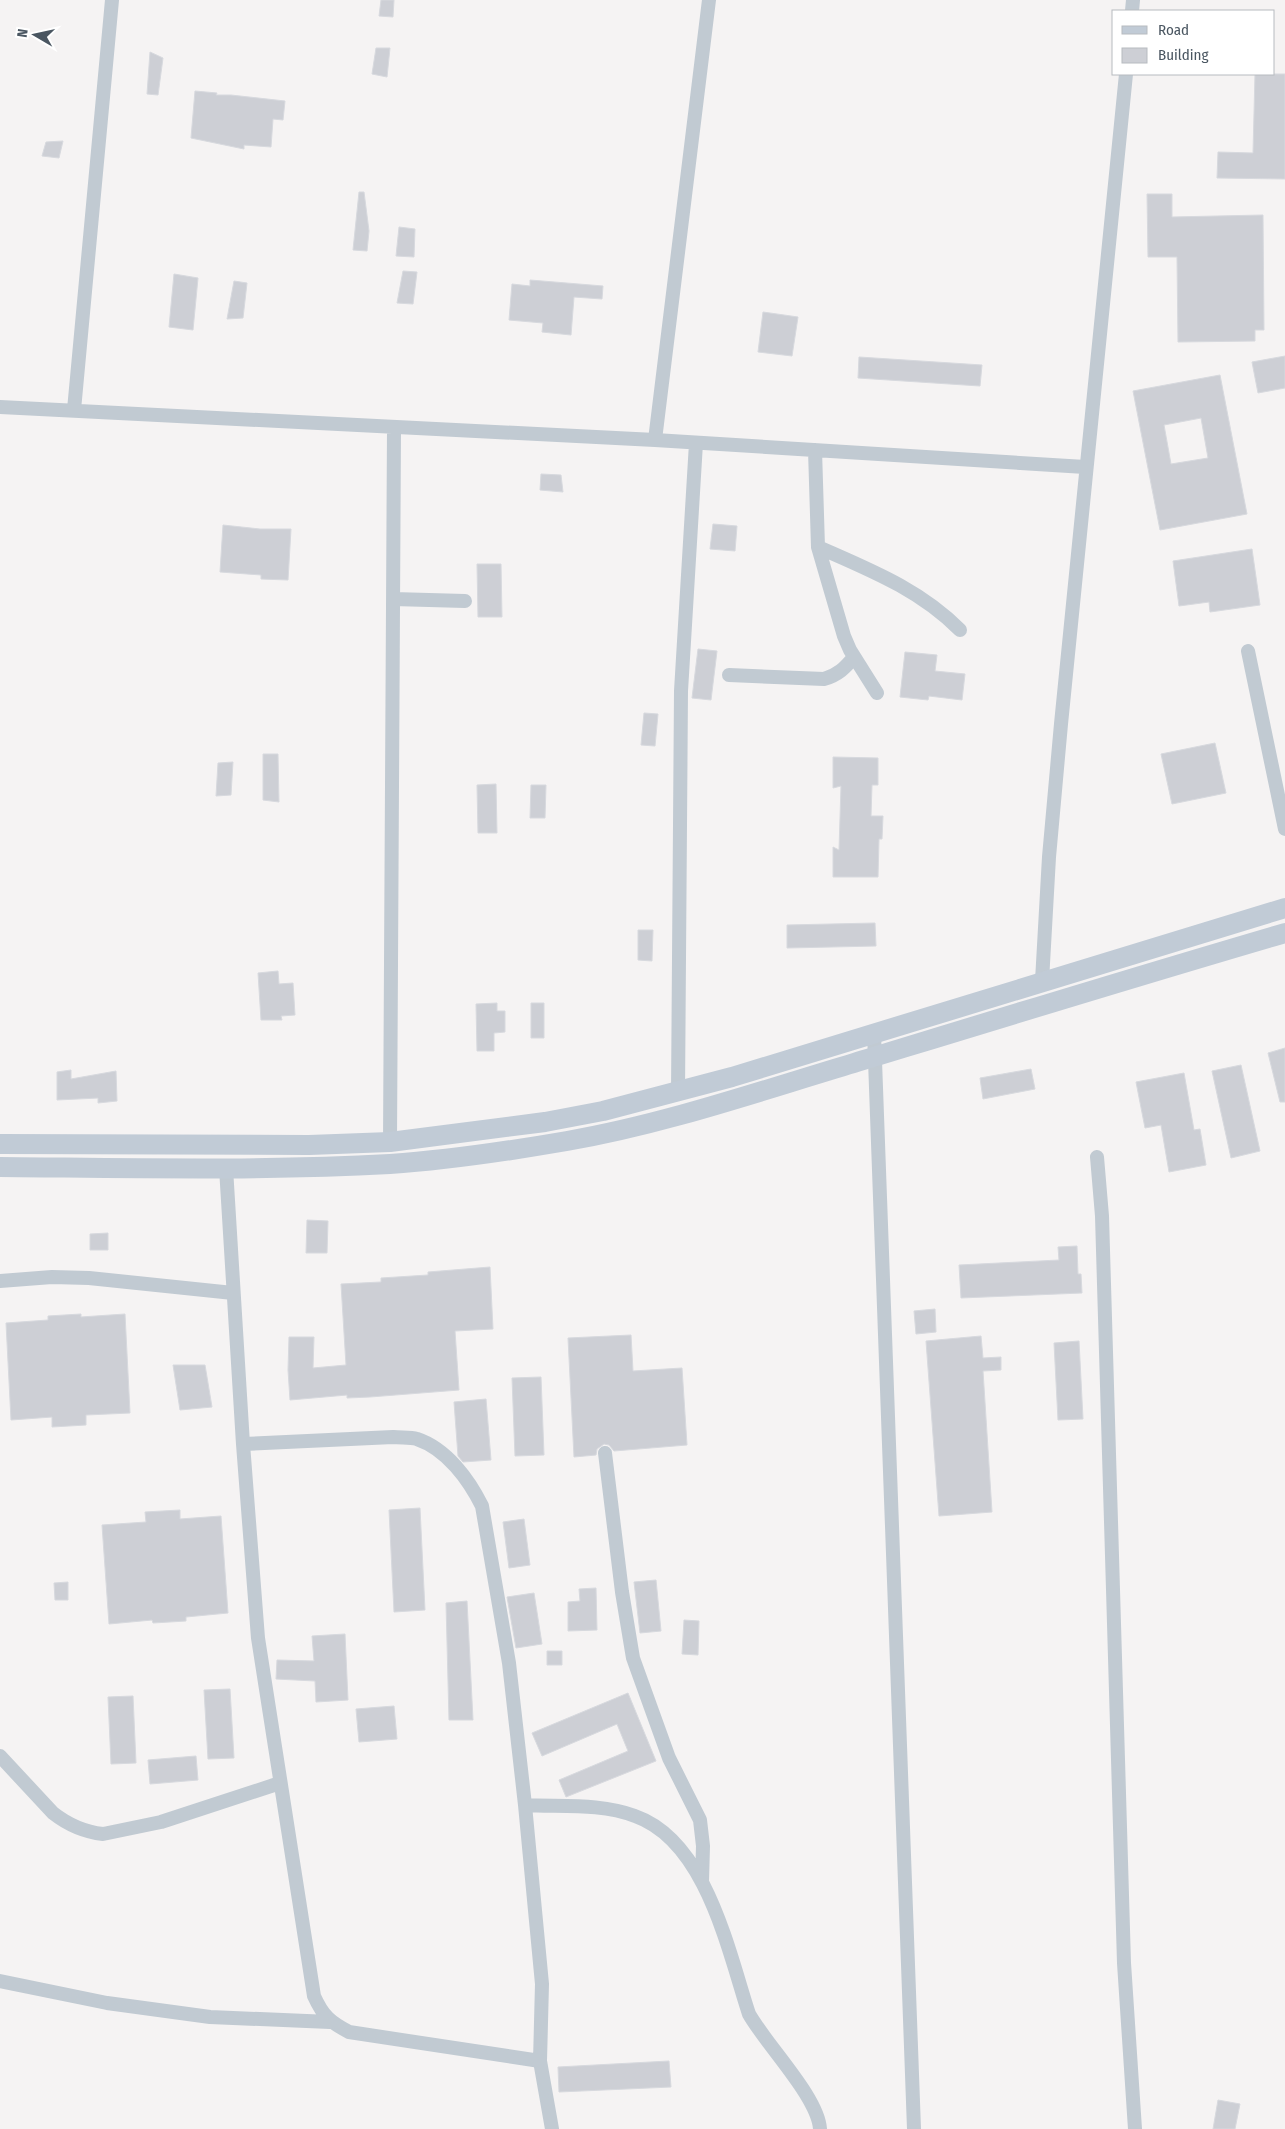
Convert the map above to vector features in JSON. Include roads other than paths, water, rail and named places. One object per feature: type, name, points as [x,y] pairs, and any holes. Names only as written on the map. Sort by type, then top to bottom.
[{"type":"main road","points":[[0,1144],[309,1145],[390,1142],[545,1122],[603,1111],[678,1092],[1285,908]]},
{"type":"main road","points":[[0,1167],[226,1168],[391,1164],[471,1156],[570,1140],[661,1120],[1045,1003],[1285,933]]},
{"type":"street","points":[[74,410],[112,0]]},
{"type":"street","points":[[655,440],[710,0]]},
{"type":"street","points":[[1042,981],[1049,857],[1085,467],[1126,75]]},
{"type":"street","points":[[0,407],[655,440],[1085,467]]},
{"type":"street","points":[[390,1142],[394,428]]},
{"type":"street","points":[[678,1092],[681,691],[696,443]]},
{"type":"street","points":[[815,450],[818,547],[844,636],[854,657],[877,693]]},
{"type":"street","points":[[818,547],[896,582],[931,604],[960,630]]},
{"type":"street","points":[[392,599],[465,601]]},
{"type":"street","points":[[1248,651],[1285,829]]},
{"type":"street","points":[[729,675],[824,679],[834,676],[843,670],[854,657]]},
{"type":"street","points":[[874,1033],[914,2129]]},
{"type":"street","points":[[1097,1157],[1102,1216],[1124,1963],[1136,2129]]},
{"type":"street","points":[[226,1168],[243,1444],[258,1638],[314,1996],[320,2010],[330,2022],[349,2032],[540,2061]]},
{"type":"street","points":[[0,1280],[52,1277],[89,1278],[234,1293]]},
{"type":"street","points":[[243,1444],[393,1437],[416,1439],[437,1448],[471,1485],[482,1506],[509,1663],[525,1805],[542,1984],[540,2061],[552,2129]]},
{"type":"street","points":[[606,1453],[622,1592],[633,1658],[669,1758],[700,1820],[703,1846],[702,1881]]},
{"type":"street","points":[[0,1756],[52,1813],[68,1823],[94,1833],[103,1834],[161,1822],[280,1783]]},
{"type":"street","points":[[525,1805],[604,1808],[635,1816],[659,1828],[676,1843],[702,1881],[713,1906],[749,2014],[758,2030],[814,2105],[820,2119],[820,2129]]},
{"type":"street","points":[[0,1980],[107,2003],[210,2017],[330,2022]]}]
